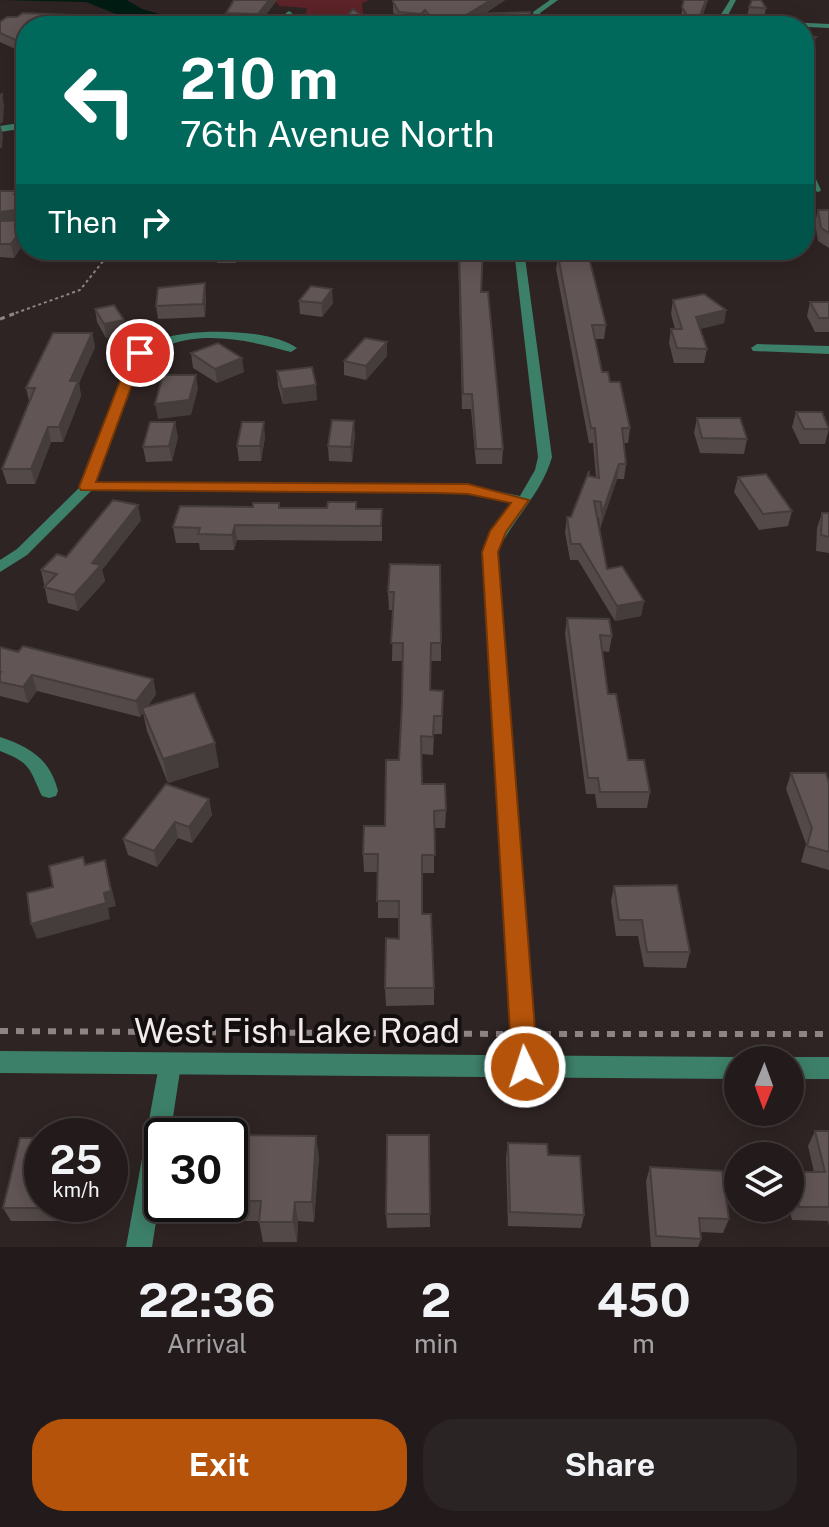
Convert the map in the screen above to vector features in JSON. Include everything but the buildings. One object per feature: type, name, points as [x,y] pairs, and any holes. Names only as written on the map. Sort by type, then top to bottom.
[{"type":"street","points":[[537,16],[536,12],[555,0]]},
{"type":"street","points":[[814,186],[816,190],[829,190]]},
{"type":"street","points":[[520,260],[545,457],[536,483],[498,531],[490,552],[525,1067]]},
{"type":"street","points":[[0,567],[22,552],[87,487],[133,363],[152,345],[187,337],[261,337],[291,348]]},
{"type":"street","points":[[757,348],[829,350]]},
{"type":"street","points":[[87,487],[436,488],[468,489],[521,500]]},
{"type":"street","points":[[0,744],[35,759],[46,772],[49,791]]},
{"type":"street","name":"West Fish Lake Road","points":[[0,1062],[724,1068]]},
{"type":"street","points":[[139,1247],[170,1065]]},
{"type":"street","points":[[804,1068],[829,1068]]},
{"type":"path","points":[[0,319],[80,290],[89,283],[105,260]]},
{"type":"path","points":[[0,1031],[829,1034]]},
{"type":"shaded area","points":[[0,0],[127,0],[142,9],[166,16],[121,16],[86,2]]},
{"type":"shaded area","points":[[275,0],[369,0],[362,3],[364,16],[305,16],[307,8],[279,6]]},
{"type":"route","points":[[140,353],[133,363],[87,487],[436,488],[468,489],[521,500],[498,531],[490,552],[490,576],[525,1067]]}]
